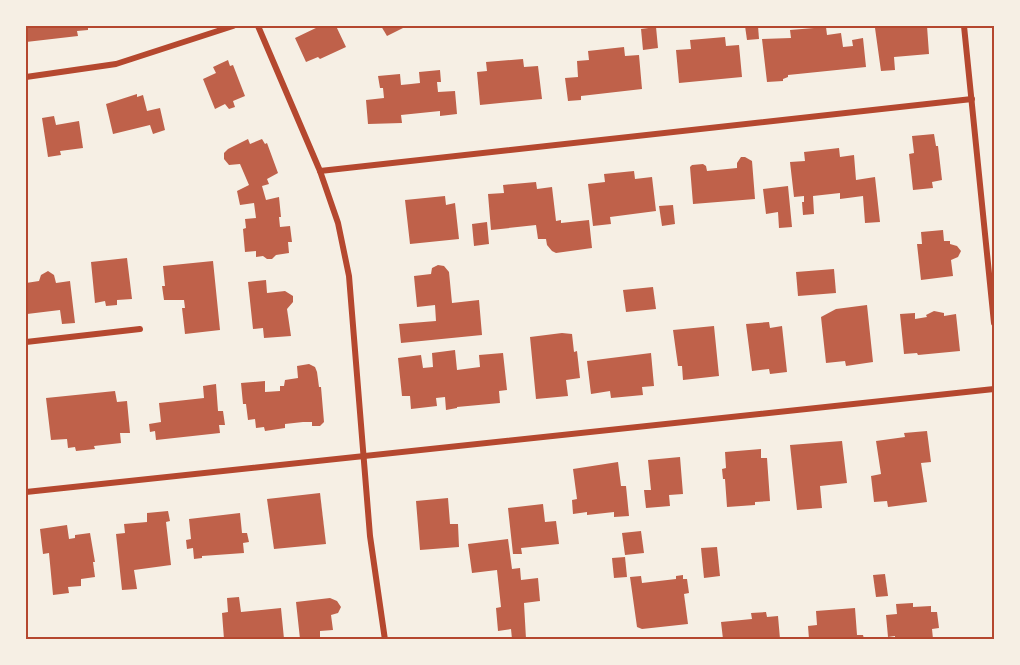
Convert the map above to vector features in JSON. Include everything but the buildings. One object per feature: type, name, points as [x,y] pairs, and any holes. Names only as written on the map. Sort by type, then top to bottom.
[{"type":"street","points":[[26,77],[116,64],[233,26]]},
{"type":"street","points":[[258,26],[320,171],[338,223],[349,276],[370,536],[385,639]]},
{"type":"street","points":[[964,26],[994,322]]},
{"type":"street","points":[[320,171],[972,99]]},
{"type":"street","points":[[26,342],[140,329]]},
{"type":"street","points":[[26,492],[994,388]]}]
